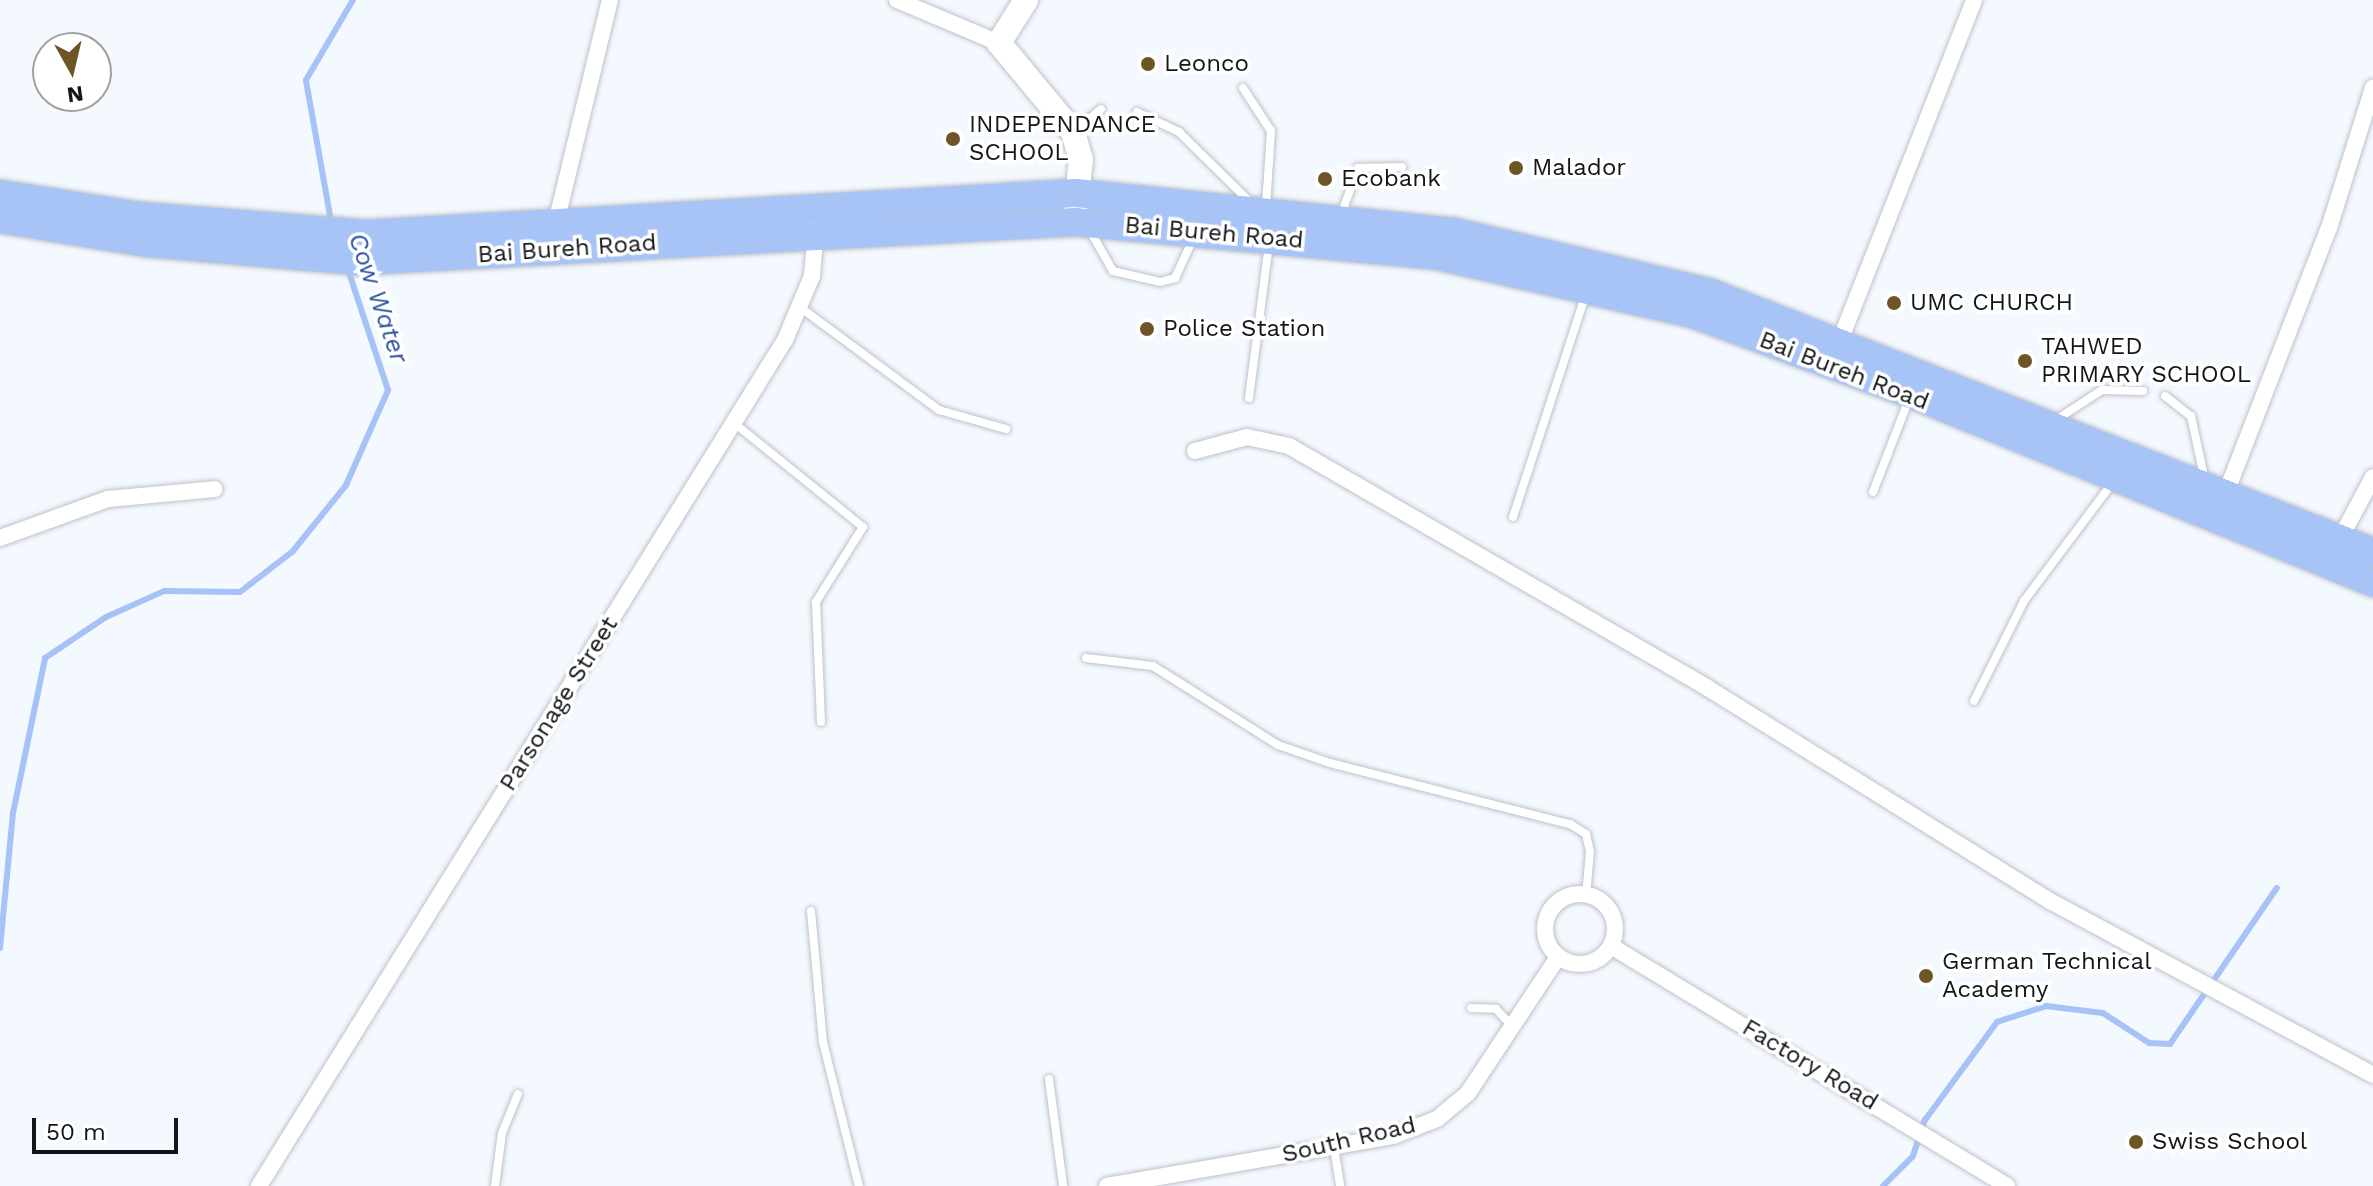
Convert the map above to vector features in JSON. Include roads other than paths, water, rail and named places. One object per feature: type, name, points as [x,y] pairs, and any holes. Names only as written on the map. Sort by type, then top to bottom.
[{"type":"highway","points":[[363,248],[555,227],[816,220],[1076,193],[1341,216],[1596,261],[1841,338],[2340,539],[2372,549]]},
{"type":"highway","name":"Bai Bureh Road","points":[[0,194],[139,216],[310,227],[363,248]]},
{"type":"highway","name":"Bai Bureh Road","points":[[0,219],[149,243],[307,255],[363,248],[816,220],[1080,222],[1197,229],[1434,255],[1693,314],[1911,394],[2114,481],[2373,583]]},
{"type":"main road","points":[[1026,0],[999,43],[1073,132],[1081,160],[1076,193],[1080,222]]},
{"type":"street","points":[[555,227],[610,0]]},
{"type":"street","points":[[897,0],[999,43]]},
{"type":"street","points":[[1841,338],[1974,0]]},
{"type":"street","points":[[2216,488],[2329,228],[2373,88]]},
{"type":"street","name":"Parsonage Street","points":[[259,1186],[734,423],[801,308],[816,220]]},
{"type":"street","points":[[1195,451],[1247,437],[1289,446],[1706,687],[2052,902],[2373,1075]]},
{"type":"street","points":[[2340,539],[2373,477]]},
{"type":"street","points":[[0,538],[108,499],[215,489]]},
{"type":"street","points":[[1586,895],[1614,920],[1611,946],[1587,964],[1558,957],[1546,937],[1548,915],[1564,899],[1586,895]]},
{"type":"street","name":"Factory Road","points":[[1611,946],[2007,1186]]},
{"type":"street","name":"South Road","points":[[1107,1186],[1334,1147],[1437,1119],[1468,1093],[1558,957]]},
{"type":"lane","points":[[1243,88],[1271,131],[1260,208]]},
{"type":"lane","points":[[1073,132],[1101,109]]},
{"type":"lane","points":[[1137,112],[1179,132],[1260,208]]},
{"type":"lane","points":[[1341,216],[1358,168],[1402,167]]},
{"type":"lane","points":[[1080,222],[1113,271],[1160,282],[1175,278],[1197,229]]},
{"type":"lane","points":[[1249,398],[1270,236]]},
{"type":"lane","points":[[1513,517],[1596,261]]},
{"type":"lane","points":[[801,308],[939,410],[1006,429]]},
{"type":"lane","points":[[2052,423],[2102,390],[2143,391]]},
{"type":"lane","points":[[1873,492],[1911,394]]},
{"type":"lane","points":[[2165,396],[2191,416],[2216,488]]},
{"type":"lane","points":[[734,423],[863,527],[816,602],[821,722]]},
{"type":"lane","points":[[1974,701],[2024,601],[2114,481]]},
{"type":"lane","points":[[1086,658],[1153,666],[1278,745],[1330,763],[1570,824],[1586,834],[1590,852],[1586,895]]},
{"type":"lane","points":[[811,911],[823,1042],[859,1186]]},
{"type":"lane","points":[[1471,1008],[1496,1009],[1511,1025]]},
{"type":"lane","points":[[1049,1079],[1063,1186]]},
{"type":"lane","points":[[495,1186],[502,1133],[518,1094]]},
{"type":"lane","points":[[1334,1147],[1340,1186]]},
{"type":"waterway","name":"Cow Water","points":[[331,221],[306,80],[353,0]]},
{"type":"waterway","name":"Cow Water","points":[[0,948],[13,813],[45,658],[106,617],[164,591],[240,592],[293,551],[346,485],[388,390],[348,270]]},
{"type":"waterway","points":[[1883,1186],[1913,1156],[1925,1120],[1997,1022],[2046,1006],[2103,1013],[2149,1043],[2170,1044],[2277,888]]},
{"type":"place","name":"Leonco","points":[[1148,64]]},
{"type":"place","name":"INDEPENDANCE SCHOOL","points":[[953,139]]},
{"type":"place","name":"Malador","points":[[1516,168]]},
{"type":"place","name":"Ecobank","points":[[1325,179]]},
{"type":"place","name":"UMC CHURCH","points":[[1894,303]]},
{"type":"place","name":"Police Station","points":[[1147,329]]},
{"type":"place","name":"TAHWED PRIMARY SCHOOL","points":[[2025,361]]},
{"type":"place","name":"German Technical Academy","points":[[1926,976]]},
{"type":"place","name":"Swiss School","points":[[2136,1142]]}]
